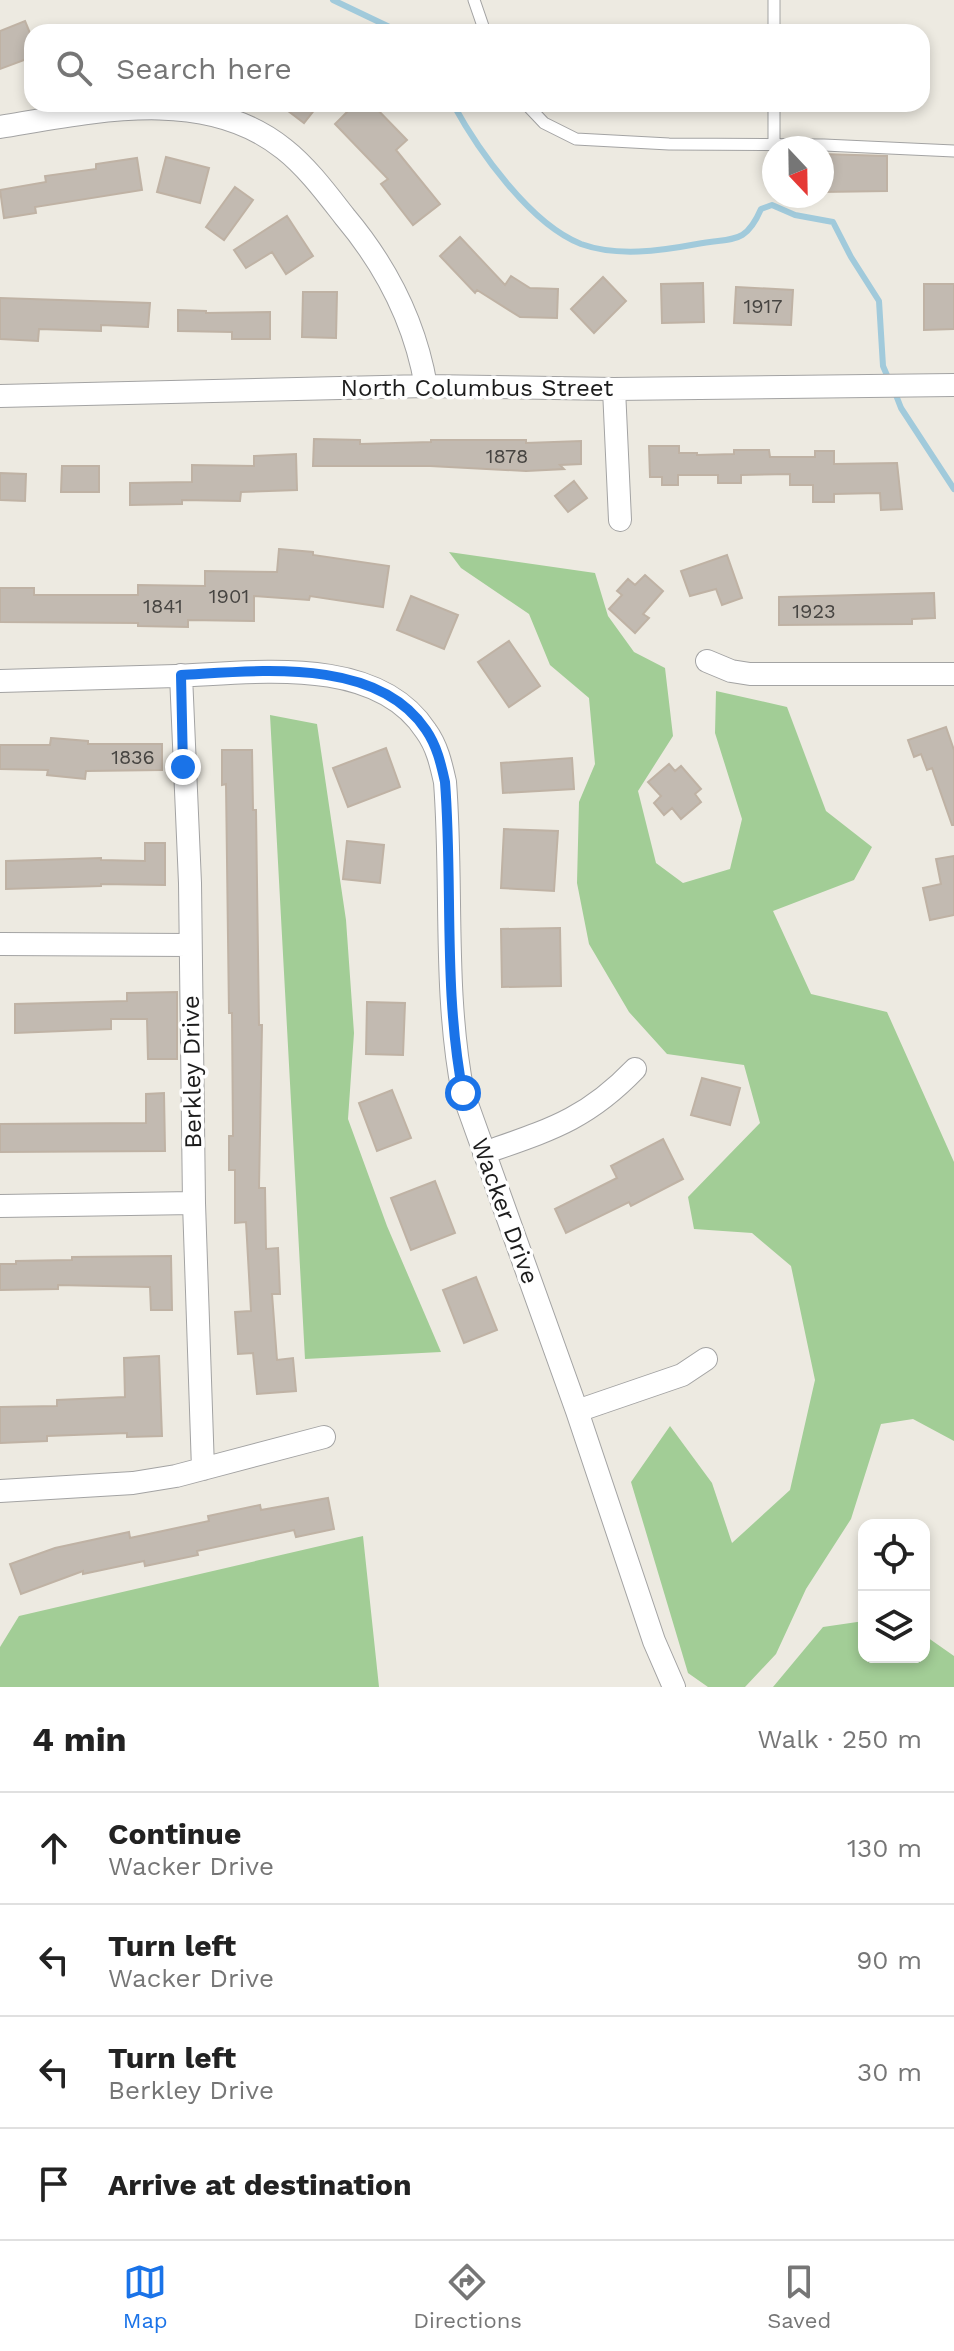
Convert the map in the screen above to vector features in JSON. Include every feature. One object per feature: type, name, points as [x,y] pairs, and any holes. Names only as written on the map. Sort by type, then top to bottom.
[{"type":"street","points":[[0,127],[108,112]]},
{"type":"street","points":[[194,112],[235,121],[262,133],[285,150],[360,235],[384,270],[404,308],[414,334],[426,386]]},
{"type":"street","name":"North Columbus Street","points":[[0,396],[426,386],[614,389],[954,385]]},
{"type":"street","points":[[614,389],[620,520]]},
{"type":"street","points":[[707,661],[750,674],[954,674]]},
{"type":"street","name":"Wacker Drive","points":[[0,681],[245,672],[330,675],[383,693],[407,709],[426,730],[439,754],[445,782],[452,1007],[463,1093],[577,1411],[654,1641],[674,1687]]},
{"type":"street","name":"Berkley Drive","points":[[181,675],[190,883],[194,1203],[203,1469]]},
{"type":"street","points":[[0,944],[190,945]]},
{"type":"street","points":[[484,1153],[578,1117],[603,1100],[635,1069]]},
{"type":"street","points":[[0,1206],[194,1203]]},
{"type":"street","points":[[577,1411],[682,1375],[706,1359]]},
{"type":"street","points":[[0,1491],[133,1483],[203,1469],[324,1437]]},
{"type":"lane","points":[[474,0],[482,24]]},
{"type":"lane","points":[[774,0],[774,24]]},
{"type":"lane","points":[[534,112],[544,123],[576,139],[669,144],[762,144]]},
{"type":"lane","points":[[774,112],[774,136]]},
{"type":"lane","points":[[834,145],[954,151]]},
{"type":"green space","points":[[449,552],[595,573],[608,616],[634,652],[665,668],[673,736],[638,791],[656,863],[683,883],[730,869],[742,819],[715,733],[716,691],[787,707],[826,811],[872,847],[854,880],[773,911],[811,994],[887,1012],[954,1162],[954,1441],[913,1419],[881,1424],[851,1519],[806,1589],[776,1654],[745,1687],[708,1687],[688,1673],[631,1482],[670,1426],[712,1483],[732,1543],[790,1490],[815,1380],[791,1266],[752,1233],[694,1229],[688,1197],[760,1123],[744,1065],[667,1054],[629,1012],[589,944],[577,883],[579,802],[595,764],[589,698],[550,665],[529,614],[461,568]]},
{"type":"green space","points":[[270,715],[317,724],[346,920],[354,1033],[348,1119],[387,1226],[441,1352],[305,1359]]},
{"type":"green space","points":[[363,1536],[379,1687],[0,1687],[0,1647],[19,1616]]},
{"type":"green space","points":[[858,1622],[858,1663],[930,1663],[930,1639],[954,1656],[954,1687],[773,1687],[823,1627]]},
{"type":"building","points":[[25,21],[26,24],[24,60],[0,69],[0,31]]},
{"type":"building","points":[[290,112],[313,112],[304,123]]},
{"type":"building","points":[[347,112],[380,112],[407,140],[396,150],[440,204],[413,225],[381,184],[388,179],[335,124]]},
{"type":"building","points":[[834,154],[887,156],[887,191],[834,192]]},
{"type":"building","points":[[166,157],[209,168],[200,203],[157,192]]},
{"type":"building","points":[[137,158],[142,190],[35,207],[36,213],[4,218],[0,190],[46,182],[45,176],[96,169],[96,164]]},
{"type":"building","points":[[235,187],[253,200],[224,240],[206,227]]},
{"type":"building","points":[[287,216],[313,256],[286,274],[272,252],[246,268],[234,250]]},
{"type":"building","points":[[460,237],[505,285],[511,276],[530,288],[558,289],[557,318],[520,317],[477,290],[475,293],[440,256]]},
{"type":"building","points":[[603,277],[626,301],[594,333],[571,309]]},
{"type":"building","points":[[703,283],[704,322],[662,323],[661,284]]},
{"type":"building","points":[[924,284],[954,284],[954,329],[924,330]]},
{"type":"building","points":[[736,287],[793,290],[791,325],[734,323]]},
{"type":"building","points":[[303,292],[337,292],[336,338],[302,337]]},
{"type":"building","points":[[0,298],[150,303],[148,327],[101,325],[101,331],[39,329],[38,341],[0,339]]},
{"type":"building","points":[[178,310],[270,312],[270,339],[232,339],[232,332],[178,331]]},
{"type":"building","points":[[314,439],[360,440],[360,444],[431,440],[581,441],[581,464],[560,465],[564,469],[526,471],[430,466],[313,466]]},
{"type":"building","points":[[649,446],[679,446],[679,453],[697,455],[734,454],[734,450],[769,450],[770,457],[815,457],[815,451],[834,451],[834,464],[897,463],[902,509],[881,510],[880,493],[834,494],[834,502],[813,502],[813,485],[790,485],[790,474],[741,475],[741,483],[718,483],[718,475],[678,475],[678,485],[662,485],[662,477],[650,477]]},
{"type":"building","points":[[296,454],[297,490],[241,492],[240,501],[182,500],[182,504],[130,505],[130,483],[192,482],[192,465],[254,466],[254,456]]},
{"type":"building","points":[[62,466],[99,466],[99,492],[61,492]]},
{"type":"building","points":[[0,473],[26,474],[25,501],[0,500]]},
{"type":"building","points":[[574,481],[587,498],[568,512],[555,496]]},
{"type":"building","points":[[279,549],[389,566],[383,607],[310,596],[309,600],[254,596],[254,621],[188,620],[188,627],[138,626],[138,623],[0,622],[0,588],[34,588],[34,595],[138,595],[138,585],[205,586],[205,571],[277,572]]},
{"type":"building","points":[[727,555],[742,598],[722,605],[716,589],[690,596],[681,571]]},
{"type":"building","points":[[645,575],[663,591],[643,614],[649,618],[635,633],[609,609],[622,595],[617,591],[628,579],[635,585]]},
{"type":"building","points":[[934,593],[935,618],[912,619],[912,624],[779,625],[779,597]]},
{"type":"building","points":[[411,596],[458,615],[444,649],[397,630]]},
{"type":"building","points":[[509,641],[540,686],[509,707],[478,662]]},
{"type":"building","points":[[946,727],[954,750],[954,825],[932,768],[927,770],[921,754],[914,757],[908,740]]},
{"type":"building","points":[[51,738],[88,741],[88,744],[162,744],[162,770],[86,771],[85,779],[47,775],[48,770],[0,769],[0,745],[50,745]]},
{"type":"building","points":[[386,748],[400,787],[348,807],[333,768]]},
{"type":"building","points":[[222,750],[252,750],[253,810],[256,810],[259,1025],[262,1025],[259,1188],[265,1188],[266,1249],[278,1248],[280,1294],[272,1294],[277,1360],[293,1358],[296,1391],[257,1394],[253,1353],[238,1354],[235,1312],[251,1311],[246,1222],[235,1223],[235,1170],[229,1170],[229,1136],[233,1136],[232,1013],[229,1013],[226,784],[222,785]]},
{"type":"building","points":[[572,758],[574,789],[503,793],[501,763]]},
{"type":"building","points":[[669,764],[675,771],[681,766],[701,789],[695,794],[701,802],[681,819],[672,808],[664,815],[654,803],[661,796],[648,782]]},
{"type":"building","points":[[504,829],[558,831],[554,891],[501,888]]},
{"type":"building","points":[[347,841],[384,845],[380,883],[343,879]]},
{"type":"building","points":[[145,843],[165,843],[165,885],[101,884],[6,889],[6,861],[101,858],[145,861]]},
{"type":"building","points":[[954,856],[954,915],[930,920],[923,888],[941,884],[936,859]]},
{"type":"building","points":[[560,928],[561,986],[502,987],[501,929]]},
{"type":"building","points":[[177,992],[177,1059],[148,1059],[147,1019],[111,1019],[111,1029],[15,1033],[15,1004],[127,1001],[127,993]]},
{"type":"building","points":[[367,1002],[405,1003],[403,1055],[366,1054]]},
{"type":"building","points":[[702,1078],[740,1088],[730,1125],[691,1115]]},
{"type":"building","points":[[392,1090],[411,1138],[377,1151],[359,1103]]},
{"type":"building","points":[[164,1093],[165,1151],[0,1152],[0,1124],[146,1123],[146,1094]]},
{"type":"building","points":[[663,1139],[683,1179],[631,1206],[629,1202],[566,1233],[555,1209],[617,1178],[611,1166]]},
{"type":"building","points":[[435,1181],[455,1233],[411,1250],[391,1198]]},
{"type":"building","points":[[171,1256],[172,1310],[151,1310],[150,1287],[58,1285],[58,1289],[0,1290],[0,1264],[72,1260],[72,1257]]},
{"type":"building","points":[[476,1277],[497,1330],[464,1343],[443,1290]]},
{"type":"building","points":[[159,1356],[162,1436],[127,1437],[127,1433],[47,1436],[47,1441],[0,1443],[0,1407],[57,1406],[57,1400],[125,1397],[124,1358]]},
{"type":"building","points":[[328,1498],[334,1529],[296,1537],[294,1530],[145,1566],[144,1561],[83,1574],[83,1571],[21,1594],[10,1564],[55,1548],[129,1532],[130,1538],[209,1521],[208,1516],[260,1505],[261,1510]]},
{"type":"waterway","points":[[333,0],[383,24]]},
{"type":"waterway","points":[[458,112],[507,184],[543,220],[581,244],[639,252],[728,240],[743,234],[761,209],[772,205],[795,215],[833,222],[879,301],[883,366],[889,380]]},
{"type":"waterway","points":[[894,390],[901,408],[954,489]]},
{"type":"route","points":[[183,767],[181,675],[273,672],[330,675],[383,693],[407,709],[426,730],[439,754],[445,782],[452,1007],[463,1093]]}]
